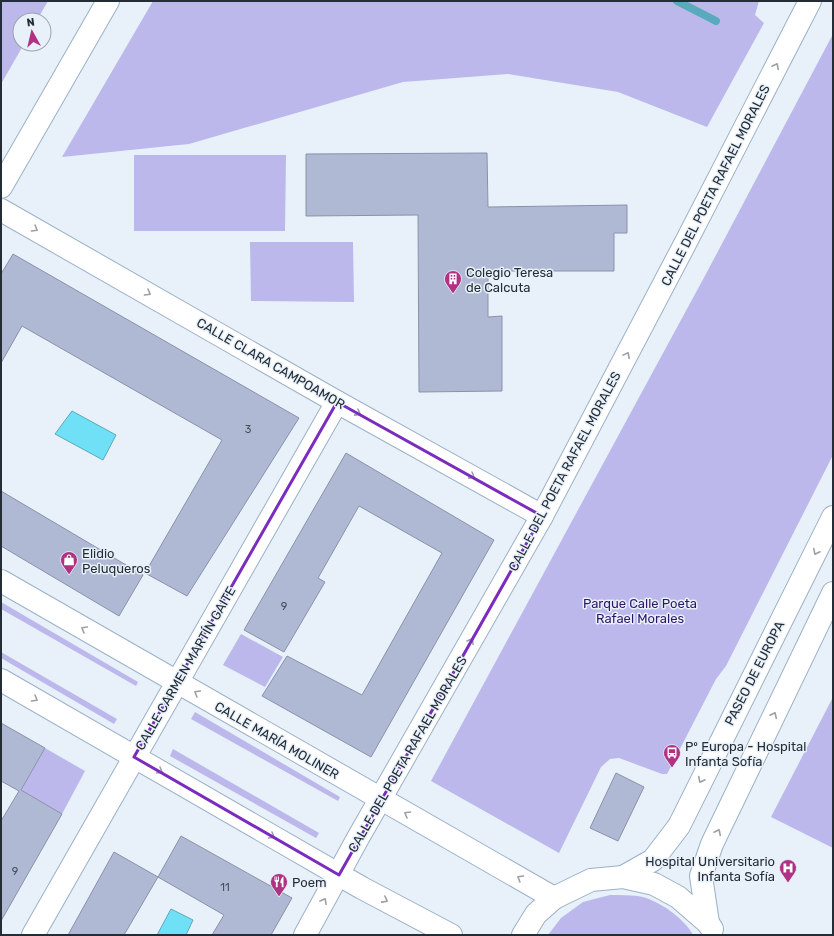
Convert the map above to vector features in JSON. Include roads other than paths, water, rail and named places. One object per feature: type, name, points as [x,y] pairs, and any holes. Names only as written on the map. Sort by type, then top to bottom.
[{"type":"street","points":[[1,187],[108,1]]},
{"type":"street","name":"CALLE DEL POETA RAFAEL MORALES","points":[[305,935],[542,516],[687,240],[810,1]]},
{"type":"street","name":"CALLE CLARA CAMPOAMOR","points":[[1,210],[337,402],[542,516]]},
{"type":"street","name":"CALLE CARMEN MARTÍN GAITE","points":[[33,935],[337,402]]},
{"type":"street","name":"PASEO DE EUROPA","points":[[623,877],[653,860],[679,826],[833,517]]},
{"type":"street","name":"CALLE MARÍA MOLINER","points":[[1,581],[554,898]]},
{"type":"street","points":[[712,929],[701,876],[712,844],[833,593]]},
{"type":"street","points":[[1,680],[362,888],[451,935]]},
{"type":"street","points":[[522,935],[536,914],[554,898],[591,880],[623,877],[654,884],[678,897],[712,929]]},
{"type":"water","points":[[72,411],[116,435],[103,460],[55,434]]},
{"type":"water","points":[[171,909],[193,920],[186,935],[157,935]]},
{"type":"waterway","points":[[677,1],[716,21]]},
{"type":"place","name":"Colegio Teresa de Calcuta","points":[[453,294]]},
{"type":"place","name":"Elidio Peluqueros","points":[[69,575]]},
{"type":"place","name":"Pº Europa - Hospital Infanta Sofía","points":[[672,768]]},
{"type":"place","name":"Hospital Universitario Infanta Sofía","points":[[788,883]]},
{"type":"place","name":"Poem","points":[[279,897]]},
{"type":"park label","name":"Parque Calle Poeta Rafael Morales","points":[[640,610]]}]
